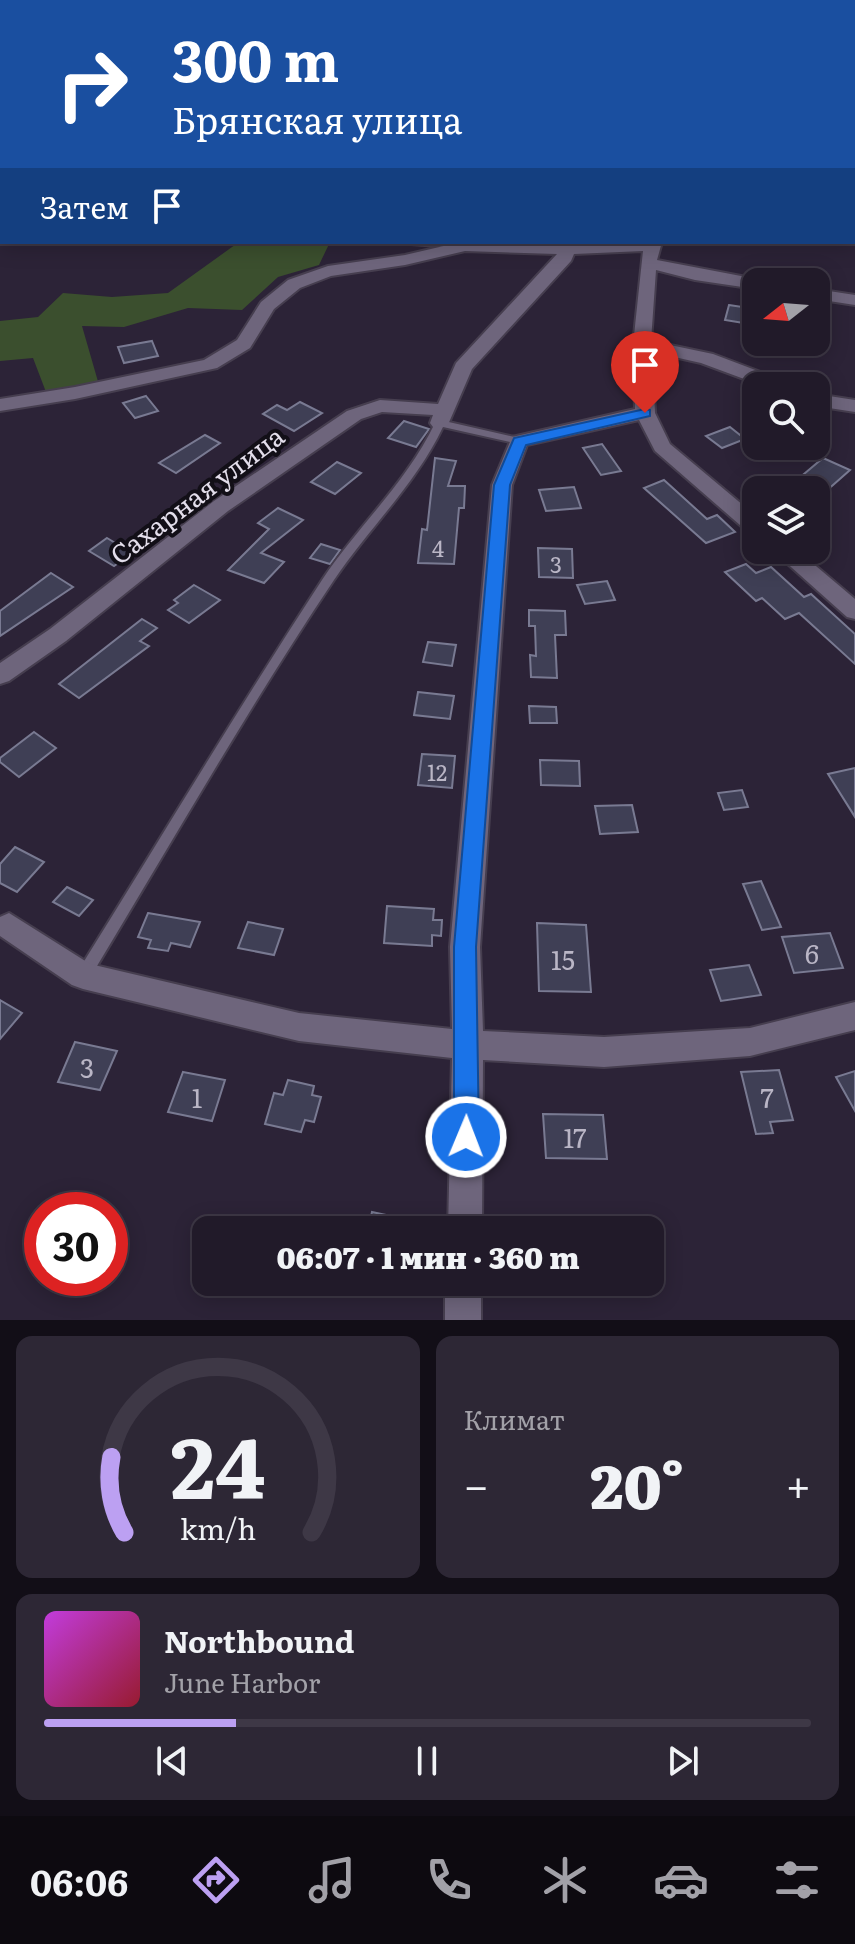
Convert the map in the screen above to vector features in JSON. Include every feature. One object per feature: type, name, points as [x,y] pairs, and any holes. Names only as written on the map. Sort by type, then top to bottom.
[{"type":"street","points":[[0,405],[75,393],[210,364],[244,344],[267,306],[294,284],[328,271],[405,260],[465,246],[651,250],[742,279]]},
{"type":"street","points":[[441,417],[463,367],[565,257],[566,249]]},
{"type":"street","points":[[651,250],[642,345],[645,413],[662,447],[742,515]]},
{"type":"street","points":[[830,296],[855,300]]},
{"type":"street","points":[[642,345],[706,358],[743,372]]},
{"type":"street","points":[[830,402],[855,406]]},
{"type":"street","name":"Сахарная улица","points":[[0,675],[58,635],[221,506],[354,415],[380,406],[441,417]]},
{"type":"street","points":[[465,1216],[468,1045],[465,947],[502,485],[519,441],[645,413]]},
{"type":"street","points":[[800,564],[855,611]]},
{"type":"street","points":[[9,926],[83,976],[299,1027],[468,1045],[604,1052],[750,1042],[855,1016]]},
{"type":"street","points":[[463,1296],[463,1320]]},
{"type":"lane","points":[[438,244],[465,246]]},
{"type":"lane","points":[[83,976],[332,575],[435,436],[441,417],[519,441]]},
{"type":"green space","points":[[236,244],[329,244],[319,265],[278,277],[242,310],[188,308],[124,327],[82,326],[99,385],[46,392],[33,358],[0,361],[0,321],[38,317],[63,293],[112,297],[168,293]]},
{"type":"building","points":[[729,305],[742,307],[742,323],[725,320]]},
{"type":"building","points":[[152,341],[158,356],[124,363],[118,347]]},
{"type":"building","points":[[146,396],[158,411],[135,418],[123,403]]},
{"type":"building","points":[[300,402],[322,413],[294,431],[263,414],[277,405],[287,410]]},
{"type":"building","points":[[404,421],[429,429],[416,447],[388,438]]},
{"type":"building","points":[[730,427],[742,437],[742,440],[722,448],[706,436]]},
{"type":"building","points":[[205,435],[220,443],[176,473],[159,463]]},
{"type":"building","points":[[602,444],[621,471],[601,475],[583,448]]},
{"type":"building","points":[[435,458],[456,461],[448,486],[465,486],[464,508],[459,508],[454,564],[418,563],[422,529],[427,530]]},
{"type":"building","points":[[821,460],[850,470],[830,488],[830,476],[802,476]]},
{"type":"building","points":[[337,462],[361,473],[335,494],[311,482]]},
{"type":"building","points":[[664,480],[707,519],[717,515],[735,532],[706,543],[644,488]]},
{"type":"building","points":[[574,487],[581,508],[546,511],[539,490]]},
{"type":"building","points":[[278,508],[303,520],[261,553],[284,562],[264,583],[228,570],[269,529],[258,523]]},
{"type":"building","points":[[107,538],[132,553],[114,566],[89,551]]},
{"type":"building","points":[[321,544],[340,550],[330,564],[310,558]]},
{"type":"building","points":[[538,548],[572,549],[573,578],[539,577]]},
{"type":"building","points":[[746,564],[756,573],[771,567],[804,597],[811,594],[855,634],[855,664],[799,613],[785,619],[762,598],[756,601],[725,572]]},
{"type":"building","points":[[51,573],[73,587],[0,636],[0,611]]},
{"type":"building","points":[[607,581],[615,600],[585,604],[577,585]]},
{"type":"building","points":[[194,585],[220,600],[189,623],[168,610],[178,603],[174,600]]},
{"type":"building","points":[[529,610],[565,611],[566,635],[555,635],[557,678],[531,677],[530,655],[536,656],[535,626],[529,626]]},
{"type":"building","points":[[142,619],[157,628],[140,641],[149,646],[79,698],[59,684]]},
{"type":"building","points":[[428,642],[456,645],[452,666],[423,662]]},
{"type":"building","points":[[418,692],[454,696],[450,719],[414,715]]},
{"type":"building","points":[[529,706],[556,707],[557,723],[530,723]]},
{"type":"building","points":[[34,732],[56,748],[19,777],[0,762],[0,758]]},
{"type":"building","points":[[422,754],[455,756],[452,788],[418,785]]},
{"type":"building","points":[[540,760],[579,761],[580,786],[541,785]]},
{"type":"building","points":[[855,768],[855,817],[828,774]]},
{"type":"building","points":[[742,790],[748,807],[724,810],[718,793]]},
{"type":"building","points":[[632,805],[638,832],[600,834],[595,806]]},
{"type":"building","points":[[15,847],[44,862],[17,892],[0,883],[0,864]]},
{"type":"building","points":[[761,881],[781,927],[762,930],[743,884]]},
{"type":"building","points":[[67,887],[93,900],[79,916],[53,902]]},
{"type":"building","points":[[387,906],[434,909],[433,920],[442,920],[441,936],[432,935],[432,946],[384,943]]},
{"type":"building","points":[[148,913],[200,922],[190,947],[171,943],[168,951],[148,948],[151,940],[138,937]]},
{"type":"building","points":[[248,922],[283,929],[274,955],[238,948]]},
{"type":"building","points":[[537,923],[586,925],[591,992],[539,991]]},
{"type":"building","points":[[830,933],[843,968],[794,973],[782,937]]},
{"type":"building","points":[[749,965],[761,995],[721,1001],[710,970]]},
{"type":"building","points":[[0,1000],[22,1013],[0,1039]]},
{"type":"building","points":[[75,1042],[117,1051],[100,1090],[58,1082]]},
{"type":"building","points":[[779,1070],[793,1120],[770,1122],[773,1133],[756,1134],[741,1072]]},
{"type":"building","points":[[855,1071],[855,1111],[836,1077]]},
{"type":"building","points":[[183,1072],[225,1080],[212,1121],[168,1112]]},
{"type":"building","points":[[288,1080],[314,1086],[312,1095],[321,1097],[314,1122],[305,1120],[301,1132],[265,1124],[274,1093],[283,1095]]},
{"type":"building","points":[[543,1114],[603,1115],[607,1159],[546,1158]]},
{"type":"route","points":[[466,1137],[468,1045],[465,947],[502,485],[519,441],[645,413]]}]
